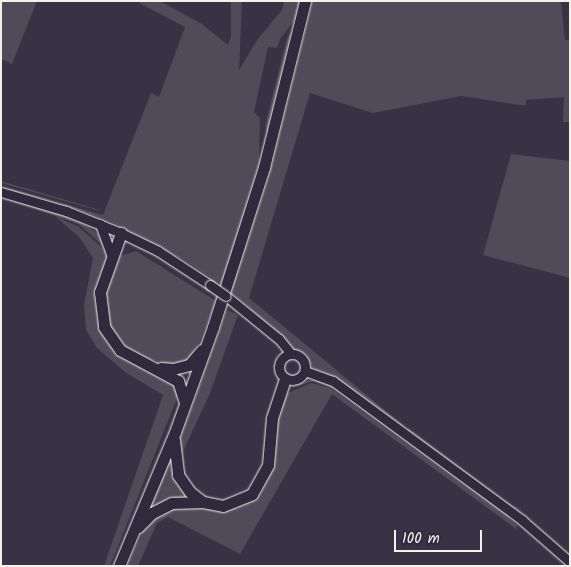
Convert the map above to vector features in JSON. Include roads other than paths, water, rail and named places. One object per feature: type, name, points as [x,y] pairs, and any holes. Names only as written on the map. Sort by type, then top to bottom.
[{"type":"highway","points":[[119,566],[175,432],[207,343],[264,167],[305,1]]},
{"type":"highway","points":[[124,234],[111,254],[99,303],[104,327],[120,350],[157,367],[178,380],[185,404]]},
{"type":"highway","points":[[107,270],[124,234]]},
{"type":"highway","points":[[157,367],[173,369],[189,364],[207,343]]},
{"type":"highway","points":[[134,532],[165,506],[178,502],[233,504],[252,494],[261,483],[268,465],[272,418],[285,379]]},
{"type":"highway","points":[[175,432],[178,475],[187,489],[203,502]]},
{"type":"main road","points":[[1,192],[100,224],[124,234],[210,284],[271,332],[287,356],[302,359],[305,370]]},
{"type":"main road","points":[[100,224],[111,254]]},
{"type":"main road","points":[[287,356],[279,370],[285,379],[297,380],[305,370]]},
{"type":"main road","points":[[305,370],[333,381],[522,520],[570,562]]}]
